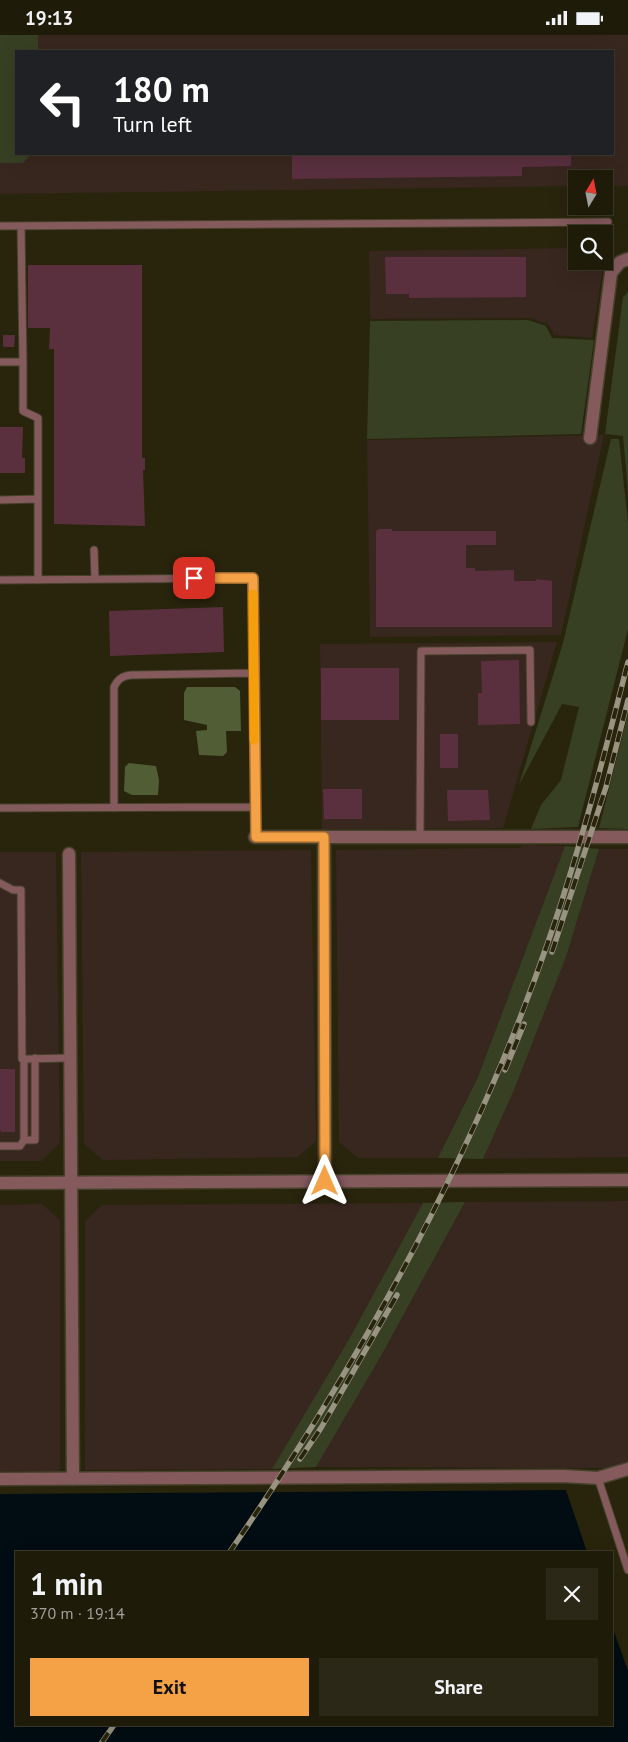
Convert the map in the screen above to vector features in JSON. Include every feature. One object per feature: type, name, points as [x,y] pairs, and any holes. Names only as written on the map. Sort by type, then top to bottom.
[{"type":"street","points":[[590,438],[611,273],[620,261],[628,259]]},
{"type":"street","points":[[256,837],[628,837]]},
{"type":"street","points":[[324,837],[325,1181]]},
{"type":"street","points":[[68,853],[73,1479]]},
{"type":"street","points":[[0,1183],[628,1179]]},
{"type":"street","points":[[0,1479],[563,1475],[598,1479],[628,1469]]},
{"type":"lane","points":[[0,226],[608,222]]},
{"type":"lane","points":[[21,226],[24,411],[38,418],[38,580]]},
{"type":"lane","points":[[0,362],[23,362]]},
{"type":"lane","points":[[0,500],[38,499]]},
{"type":"lane","points":[[94,550],[95,579]]},
{"type":"lane","points":[[0,580],[253,578],[256,837]]},
{"type":"lane","points":[[420,837],[420,651],[530,650],[531,723]]},
{"type":"lane","points":[[114,808],[114,687],[117,681],[123,676],[131,675],[254,673]]},
{"type":"lane","points":[[0,808],[255,807]]},
{"type":"lane","points":[[0,883],[13,890],[21,890],[22,1059],[24,1059],[24,1140],[20,1146],[0,1146]]},
{"type":"lane","points":[[24,1140],[35,1140],[35,1058]]},
{"type":"lane","points":[[24,1059],[70,1058]]},
{"type":"lane","points":[[598,1479],[628,1570]]},
{"type":"shaded area","points":[[0,35],[628,35],[628,186],[613,186],[613,170],[568,170],[568,186],[0,194]]},
{"type":"shaded area","points":[[568,248],[568,270],[603,270],[592,338],[554,335],[548,324],[530,318],[370,319],[369,251]]},
{"type":"shaded area","points":[[604,435],[561,635],[370,637],[367,440]]},
{"type":"shaded area","points":[[557,642],[503,828],[322,829],[320,644]]},
{"type":"shaded area","points":[[523,845],[565,846],[478,1077],[438,1158],[358,1158],[339,1142],[336,850],[520,848]]},
{"type":"shaded area","points":[[599,849],[628,849],[628,1157],[483,1159],[514,1090],[566,957]]},
{"type":"shaded area","points":[[311,850],[316,1141],[298,1157],[103,1160],[84,1144],[81,852]]},
{"type":"shaded area","points":[[0,852],[56,852],[60,1143],[42,1161],[0,1161]]},
{"type":"shaded area","points":[[628,1201],[628,1462],[608,1468],[316,1467],[381,1356],[465,1202]]},
{"type":"shaded area","points":[[423,1203],[348,1341],[272,1469],[85,1470],[85,1221],[102,1205]]},
{"type":"shaded area","points":[[42,1204],[60,1220],[60,1471],[0,1471],[0,1205]]},
{"type":"shaded area","points":[[566,1490],[587,1551],[15,1551],[15,1726],[613,1726],[613,1629],[628,1671],[628,1742],[0,1742],[0,1494]]},
{"type":"green space","points":[[0,35],[38,35],[38,50],[15,50],[15,155],[30,155],[23,163],[0,163]]},
{"type":"green space","points":[[628,292],[628,492],[623,436],[605,434],[623,297]]},
{"type":"green space","points":[[528,320],[546,326],[552,338],[594,340],[581,434],[367,439],[370,321]]},
{"type":"green space","points":[[611,439],[619,439],[628,523],[628,629],[578,827],[531,829],[541,805],[561,780],[579,707],[562,704],[519,785],[563,643]]},
{"type":"green space","points":[[187,687],[235,687],[240,691],[241,731],[226,731],[227,752],[223,756],[199,755],[196,731],[207,730],[207,725],[184,720],[184,693]]},
{"type":"green space","points":[[628,714],[628,829],[599,828]]},
{"type":"green space","points":[[129,763],[156,766],[159,780],[158,795],[132,795],[124,791],[125,767]]},
{"type":"green space","points":[[565,846],[599,849],[566,957],[514,1090],[483,1159],[438,1158],[478,1077]]},
{"type":"green space","points":[[465,1202],[381,1356],[316,1467],[272,1469],[348,1341],[423,1203]]},
{"type":"building","points":[[292,155],[571,155],[571,166],[522,167],[522,176],[292,179]]},
{"type":"building","points":[[385,257],[526,257],[526,297],[409,298],[409,294],[386,294]]},
{"type":"building","points":[[28,265],[142,265],[142,458],[145,458],[145,470],[143,470],[145,526],[54,524],[54,349],[49,349],[50,328],[28,328]]},
{"type":"building","points":[[3,335],[15,335],[14,347],[3,347]]},
{"type":"building","points":[[0,427],[23,427],[22,458],[25,458],[25,473],[0,473]]},
{"type":"building","points":[[379,529],[392,529],[392,531],[496,531],[496,545],[466,545],[466,568],[475,568],[475,571],[514,570],[514,581],[536,581],[536,579],[552,581],[552,627],[376,627],[376,531]]},
{"type":"building","points":[[223,607],[224,652],[110,656],[109,611]]},
{"type":"building","points":[[519,660],[520,724],[478,725],[478,693],[482,693],[481,661]]},
{"type":"building","points":[[321,668],[399,668],[399,720],[321,720]]},
{"type":"building","points":[[440,734],[458,734],[458,768],[440,768]]},
{"type":"building","points":[[323,789],[362,789],[362,819],[324,819]]},
{"type":"building","points":[[447,790],[488,790],[490,820],[448,821]]},
{"type":"building","points":[[0,1069],[15,1069],[15,1132],[1,1132],[0,1129]]},
{"type":"railway","points":[[230,1551],[323,1408],[367,1334],[409,1258],[485,1102],[518,1023],[560,907],[591,803],[628,662]]},
{"type":"railway","points":[[552,952],[606,787],[628,700]]},
{"type":"railway","points":[[505,1070],[524,1024]]},
{"type":"railway","points":[[300,1459],[321,1428],[397,1295]]},
{"type":"railway","points":[[102,1742],[113,1726]]},
{"type":"slow traffic","points":[[253,594],[254,740]]},
{"type":"route","points":[[194,578],[253,578],[256,837],[324,837],[325,1181]]}]
